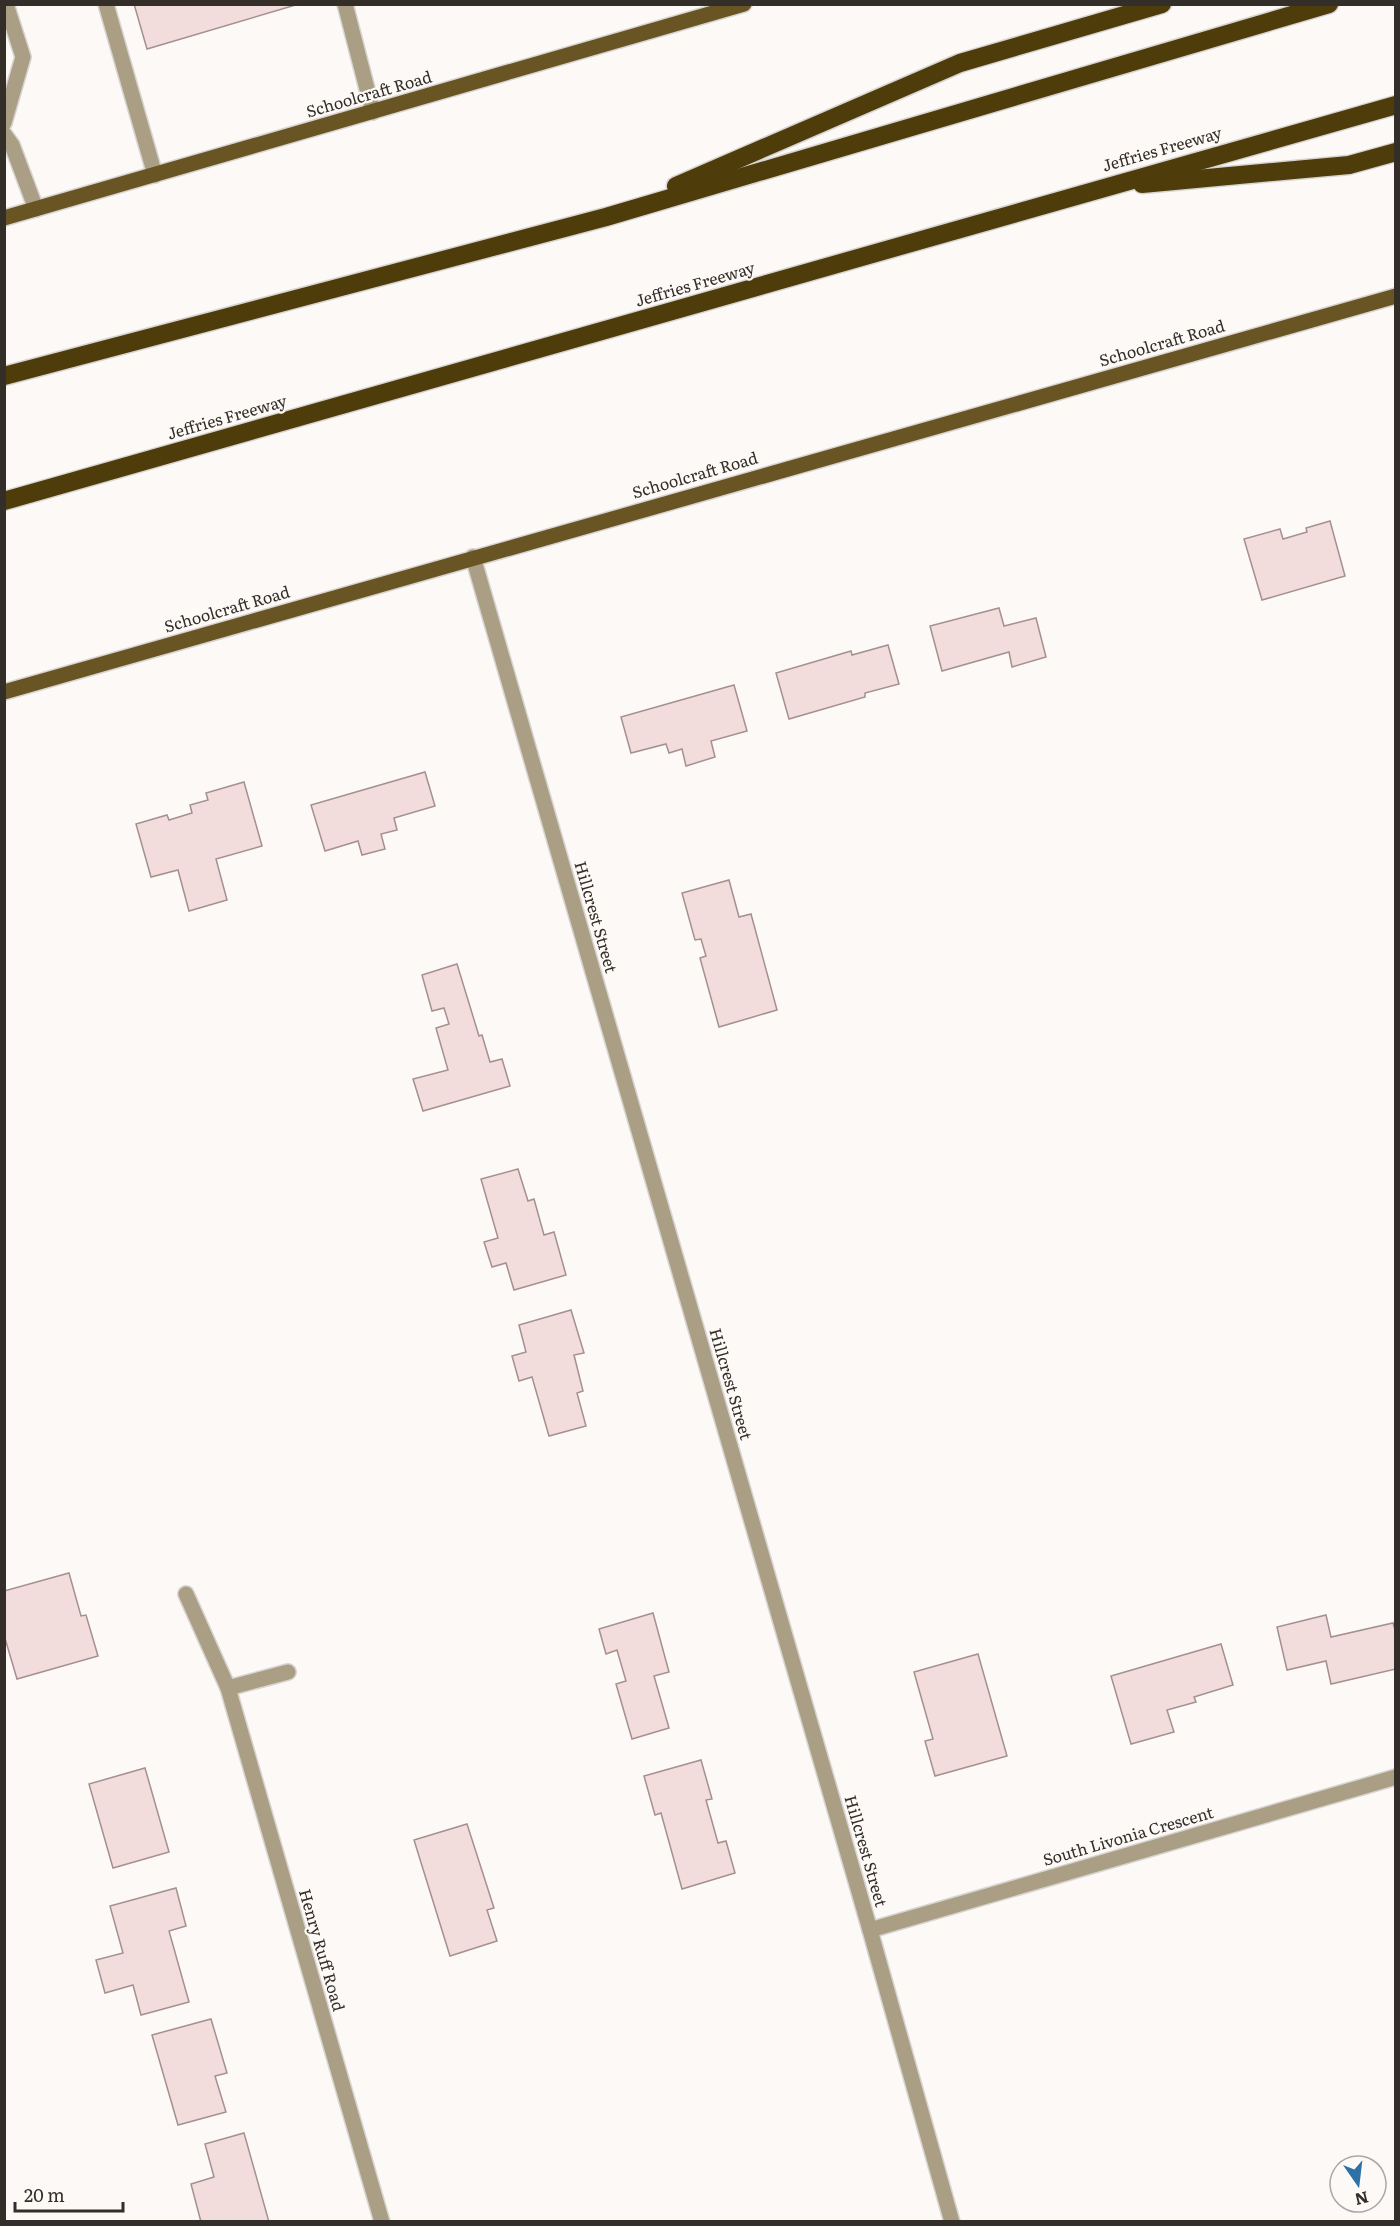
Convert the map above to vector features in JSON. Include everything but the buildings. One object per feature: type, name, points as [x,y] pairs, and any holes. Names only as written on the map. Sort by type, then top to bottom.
[{"type":"highway","points":[[606,217],[960,63],[1162,4]]},
{"type":"highway","points":[[4,376],[606,217],[1329,4]]},
{"type":"highway","name":"Jeffries Freeway","points":[[4,501],[1095,188],[1395,105]]},
{"type":"highway","points":[[1095,188],[1349,165],[1395,152]]},
{"type":"main road","name":"Schoolcraft Road","points":[[4,218],[373,112],[719,8],[744,4]]},
{"type":"main road","name":"Schoolcraft Road","points":[[4,692],[1395,296]]},
{"type":"street","points":[[4,123],[23,57],[6,4]]},
{"type":"street","points":[[106,4],[155,175]]},
{"type":"street","points":[[345,4],[373,112]]},
{"type":"street","points":[[4,134],[12,145],[36,209]]},
{"type":"street","name":"Hillcrest Street","points":[[473,557],[870,1930],[952,2222]]},
{"type":"street","name":"Henry Ruff Road","points":[[186,1594],[228,1688],[382,2222]]},
{"type":"street","points":[[228,1688],[288,1672]]},
{"type":"street","name":"South Livonia Crescent","points":[[870,1930],[1395,1777]]}]
